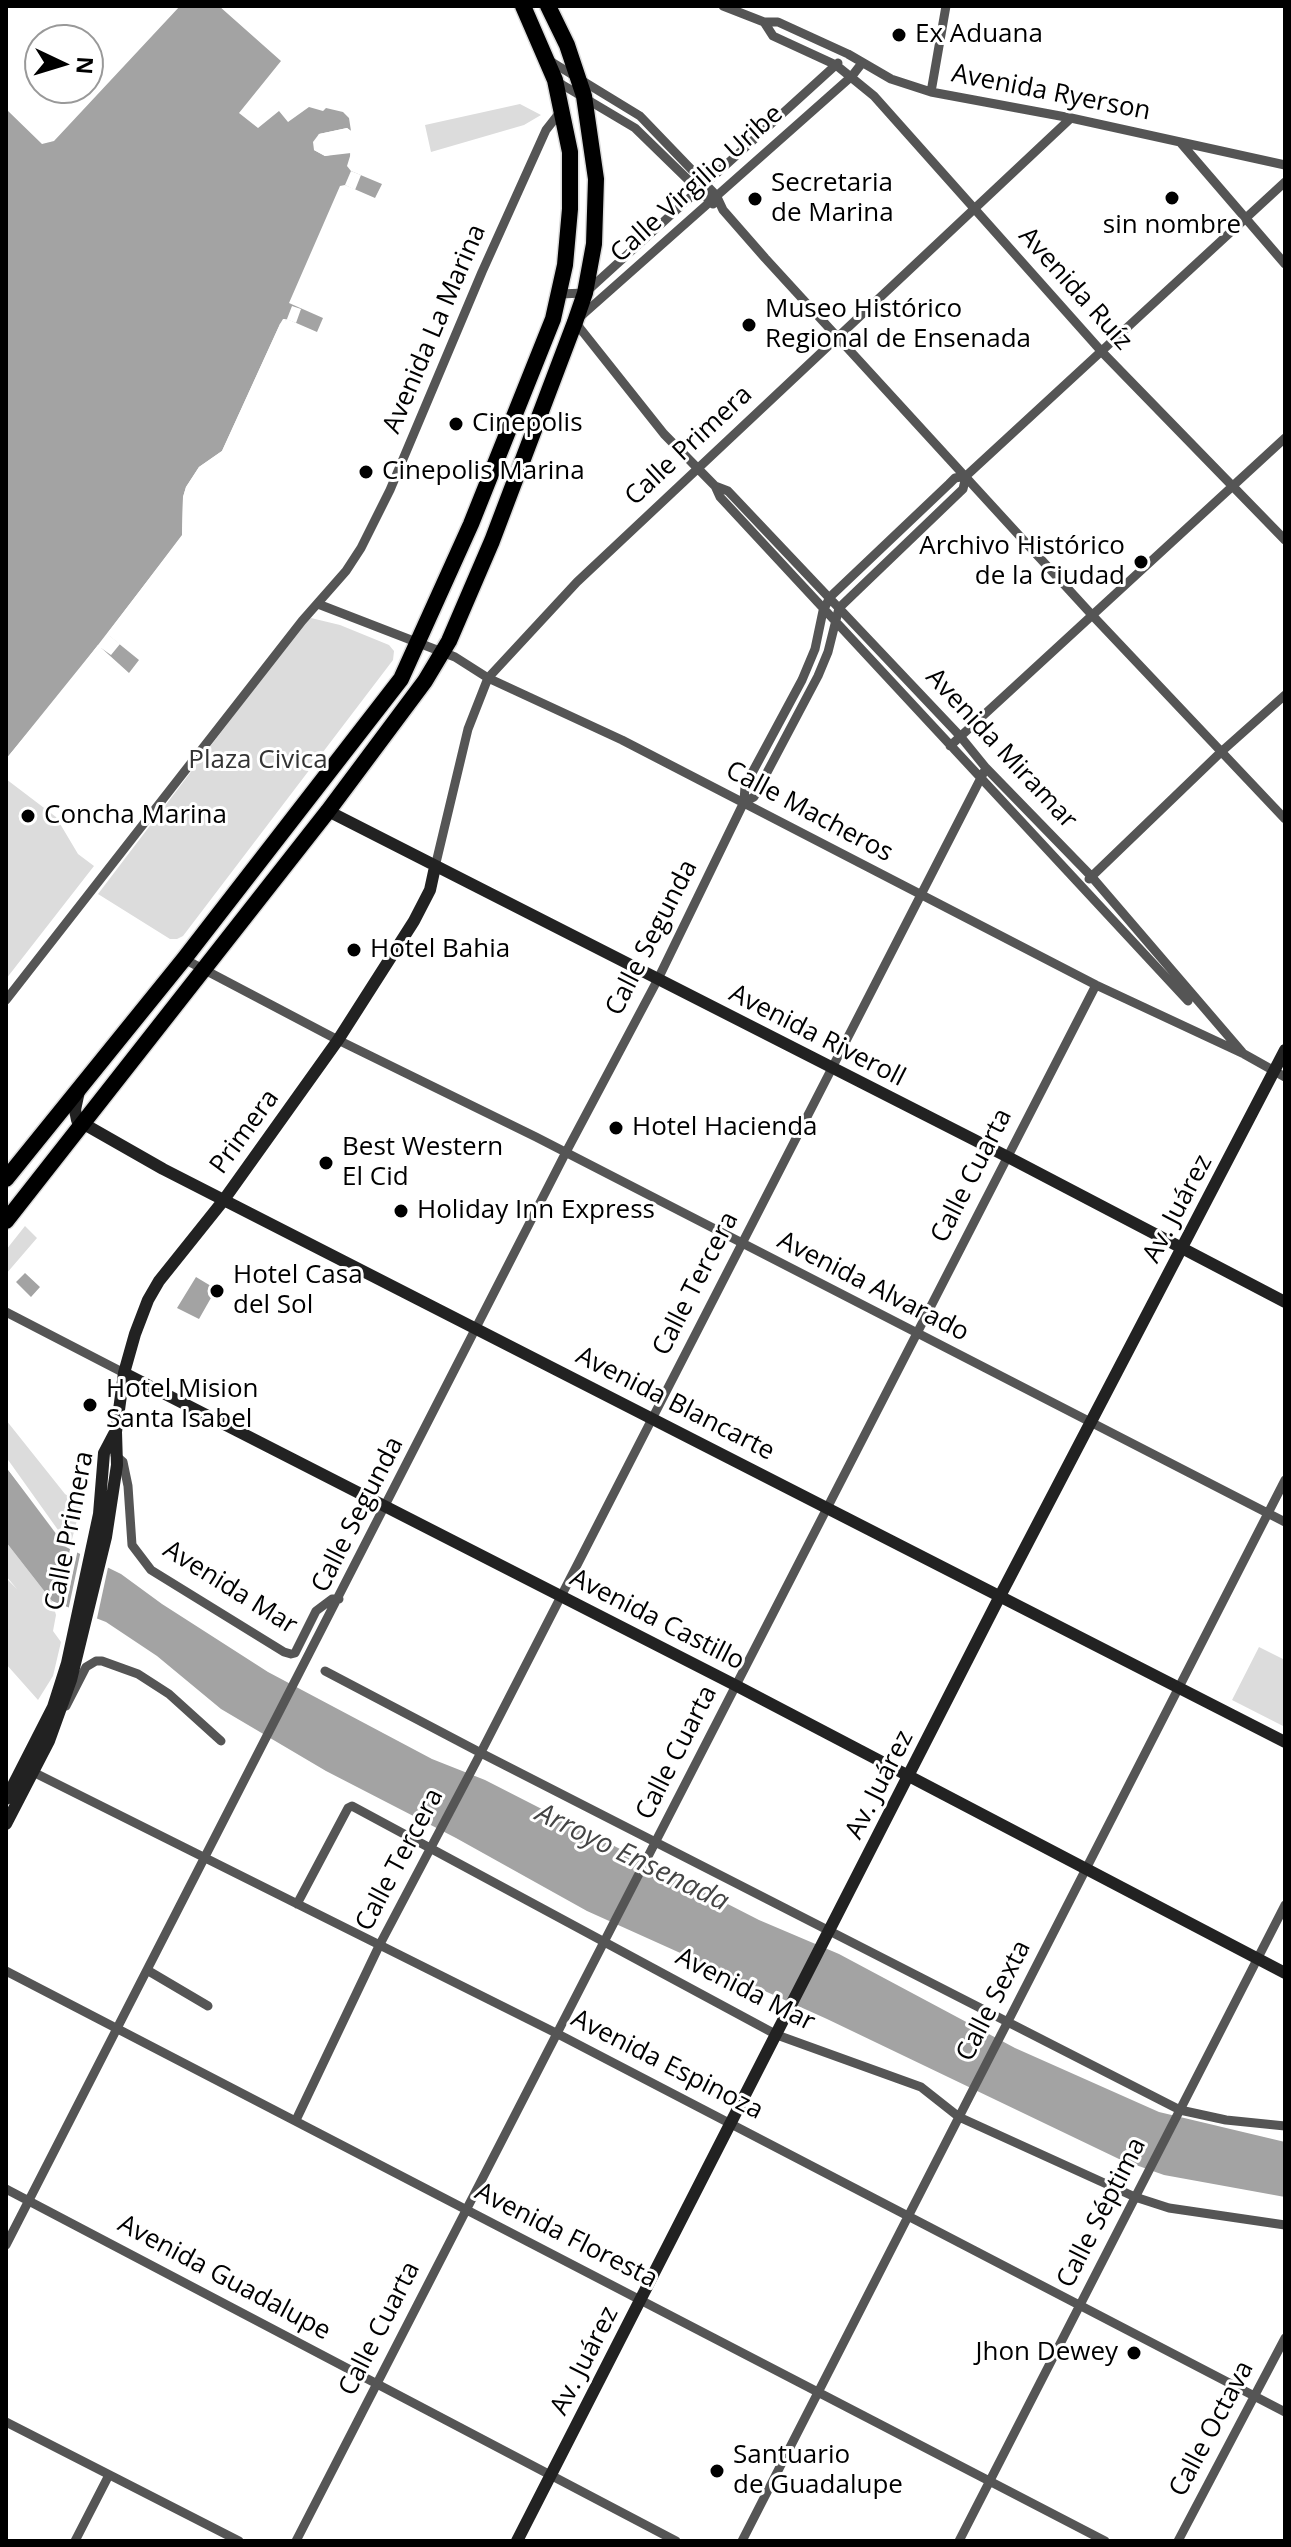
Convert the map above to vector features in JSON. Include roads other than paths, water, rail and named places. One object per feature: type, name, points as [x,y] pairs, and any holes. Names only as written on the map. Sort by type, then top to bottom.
[{"type":"highway","points":[[6,1179],[184,959],[401,679],[476,512],[553,319],[565,265],[570,209],[570,152],[555,80],[523,6]]},
{"type":"highway","points":[[6,1221],[328,811],[444,652],[492,541],[575,322],[585,293],[594,244],[596,213],[592,143],[584,96],[567,45],[548,6]]},
{"type":"main road","name":"Avenida Riveroll","points":[[328,811],[1006,1156],[1285,1302]]},
{"type":"main road","name":"Primera","points":[[116,1432],[124,1373],[148,1300],[338,1040],[414,921],[430,890],[435,867]]},
{"type":"main road","name":"Av. Juárez","points":[[517,2541],[1000,1596],[1182,1249],[1280,1074],[1285,1050]]},
{"type":"main road","points":[[81,1087],[75,1116],[83,1125]]},
{"type":"main road","name":"Avenida Blancarte","points":[[83,1125],[223,1201],[653,1417],[1285,1742]]},
{"type":"main road","name":"Avenida Castillo","points":[[124,1373],[735,1685],[1285,1973]]},
{"type":"main road","name":"Calle Primera","points":[[29,1769],[56,1708],[76,1650],[100,1537],[110,1454],[116,1432]]},
{"type":"main road","points":[[6,1799],[29,1769]]},
{"type":"main road","points":[[6,1824],[29,1769]]},
{"type":"street","points":[[723,6],[764,22],[773,36],[836,65]]},
{"type":"street","points":[[931,92],[946,6]]},
{"type":"street","name":"Avenida Ryerson","points":[[764,22],[778,22],[848,54],[891,79],[931,92],[1071,118],[1285,165]]},
{"type":"street","name":"Calle Virgilio Uribe","points":[[585,293],[848,54]]},
{"type":"street","points":[[547,60],[640,116],[702,188]]},
{"type":"street","name":"Calle Virgilio Uribe","points":[[575,322],[852,76],[862,63]]},
{"type":"street","name":"Avenida Ruíz","points":[[836,65],[874,96],[1102,352],[1285,540]]},
{"type":"street","points":[[555,80],[635,128],[713,198],[1092,615],[1285,819]]},
{"type":"street","name":"Avenida La Marina","points":[[6,1000],[302,621],[346,571],[373,528],[546,130],[563,109]]},
{"type":"street","points":[[635,128],[640,116]]},
{"type":"street","name":"Calle Primera","points":[[435,867],[468,729],[488,678],[577,582],[1071,118]]},
{"type":"street","points":[[1180,142],[1285,264]]},
{"type":"street","points":[[966,476],[963,489],[839,608],[828,652],[818,676],[754,797],[744,802],[743,791],[802,680],[815,649],[823,611],[830,597],[951,482],[966,476],[1285,182]]},
{"type":"street","points":[[559,294],[585,293]]},
{"type":"street","points":[[553,319],[575,322]]},
{"type":"street","name":"Avenida Miramar","points":[[575,322],[648,415],[715,486],[720,497],[833,623],[1244,1054]]},
{"type":"street","points":[[950,746],[1285,438]]},
{"type":"street","name":"Avenida Miramar","points":[[715,486],[728,491],[1091,876],[1191,997]]},
{"type":"street","name":"Calle Macheros","points":[[318,604],[444,652],[488,678],[622,740],[1096,985],[1280,1074]]},
{"type":"street","points":[[1083,886],[1221,752],[1285,695]]},
{"type":"street","name":"Calle Tercera","points":[[296,2120],[379,1946],[986,768]]},
{"type":"street","name":"Calle Segunda","points":[[6,2245],[565,1154],[658,979],[744,802]]},
{"type":"street","name":"Avenida Alvarado","points":[[184,959],[1285,1522]]},
{"type":"street","name":"Calle Cuarta","points":[[296,2541],[1096,985]]},
{"type":"street","points":[[1173,1021],[1191,997]]},
{"type":"street","name":"Avenida Castillo","points":[[6,1312],[124,1373]]},
{"type":"street","name":"Avenida Mar","points":[[110,1454],[123,1462],[132,1545],[151,1570],[291,1654],[295,1653],[316,1611],[332,1599],[339,1599]]},
{"type":"street","name":"Calle Sexta","points":[[742,2541],[1285,1480]]},
{"type":"street","points":[[56,1708],[67,1706],[86,1667],[96,1661],[138,1674],[169,1694],[221,1741]]},
{"type":"street","points":[[325,1671],[478,1758],[657,1841],[1007,2024],[1180,2110],[1226,2120],[1285,2126]]},
{"type":"street","name":"Avenida Espinoza","points":[[29,1769],[732,2123],[1285,2412]]},
{"type":"street","name":"Avenida Mar","points":[[297,1904],[349,1806],[432,1846],[777,2035],[921,2087],[962,2113],[1135,2197],[1169,2208],[1285,2225]]},
{"type":"street","name":"Calle Séptima","points":[[959,2541],[1285,1905]]},
{"type":"street","points":[[147,1970],[208,2006]]},
{"type":"street","name":"Avenida Floresta","points":[[6,1971],[1105,2541]]},
{"type":"street","name":"Avenida Guadalupe","points":[[6,2189],[676,2541]]},
{"type":"street","name":"Calle Octava","points":[[1178,2541],[1285,2338]]},
{"type":"street","points":[[6,2422],[239,2541]]},
{"type":"street","points":[[75,2541],[109,2475]]},
{"type":"water","points":[[180,6],[219,6],[281,61],[239,113],[258,128],[279,111],[288,122],[309,107],[343,112],[349,118],[351,131],[347,128],[319,134],[314,150],[325,156],[350,151],[351,171],[382,184],[375,198],[345,185],[340,186],[289,303],[323,318],[317,332],[287,319],[280,324],[222,451],[199,467],[186,487],[182,535],[107,634],[139,660],[129,673],[98,645],[6,759],[6,109],[42,144],[54,141],[89,104],[104,104],[104,87]]},
{"type":"water","points":[[25,1273],[40,1287],[31,1297],[16,1282]]},
{"type":"water","points":[[196,1277],[216,1289],[199,1319],[177,1308]]},
{"type":"water","name":"Arroyo Ensenada","points":[[6,1467],[66,1547],[121,1574],[268,1672],[432,1759],[485,1780],[759,1920],[839,1954],[1015,2048],[1159,2112],[1285,2142],[1285,2197],[1164,2175],[1119,2159],[827,2019],[587,1911],[456,1838],[326,1771],[221,1709],[157,1656],[106,1622],[52,1601],[6,1542]]},
{"type":"place","name":"Ex Aduana","points":[[899,35]]},
{"type":"place","name":"sin nombre","points":[[1172,198]]},
{"type":"place","name":"Secretaria de Marina","points":[[755,199]]},
{"type":"place","name":"Museo Histórico Regional de Ensenada","points":[[749,325]]},
{"type":"place","name":"Cinepolis","points":[[456,424]]},
{"type":"place","name":"Cinepolis Marina","points":[[366,472]]},
{"type":"place","name":"Archivo Histórico de la Ciudad","points":[[1141,562]]},
{"type":"place","name":"Concha Marina","points":[[28,816]]},
{"type":"place","name":"Hotel Bahia","points":[[354,950]]},
{"type":"place","name":"Hotel Hacienda","points":[[616,1128]]},
{"type":"place","name":"Best Western El Cid","points":[[326,1163]]},
{"type":"place","name":"Holiday Inn Express","points":[[401,1211]]},
{"type":"place","name":"Hotel Casa del Sol","points":[[217,1291]]},
{"type":"place","name":"Hotel Mision Santa Isabel","points":[[90,1405]]},
{"type":"place","name":"Jhon Dewey","points":[[1134,2353]]},
{"type":"place","name":"Santuario de Guadalupe","points":[[717,2471]]},
{"type":"park label","name":"Plaza Civica","points":[[258,761]]}]
